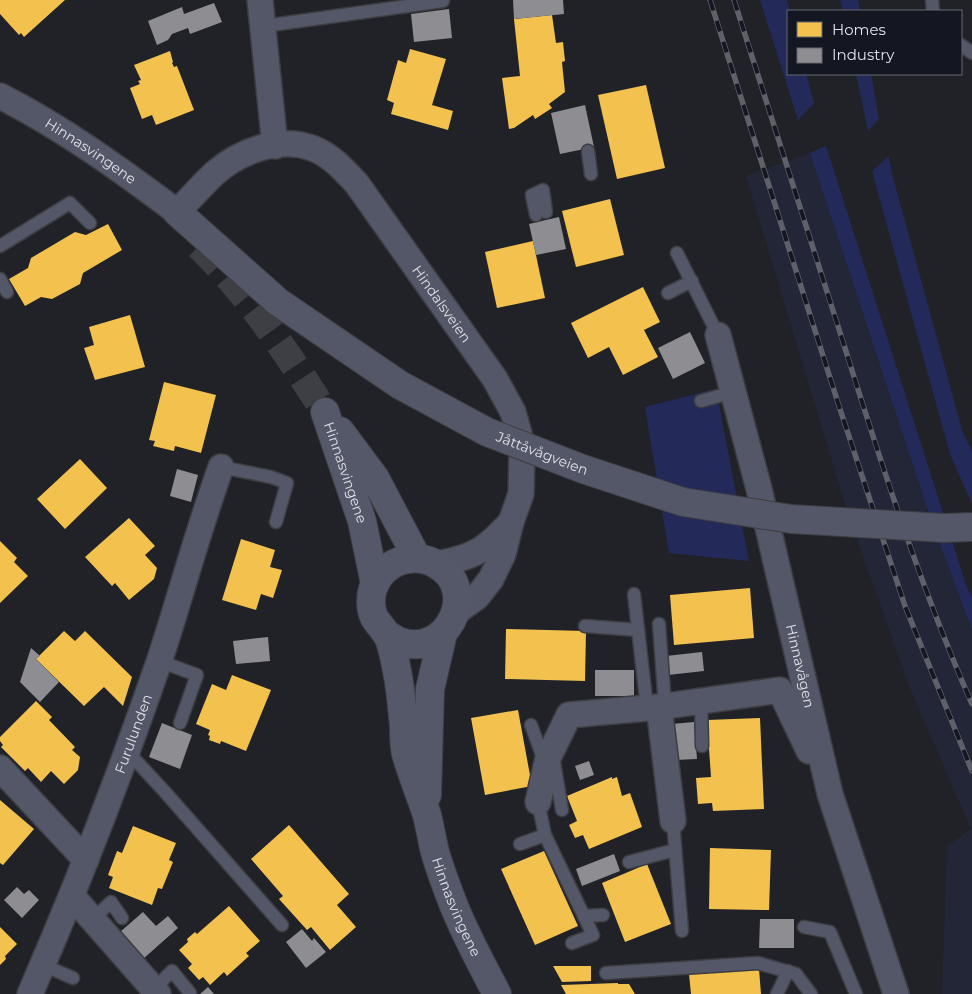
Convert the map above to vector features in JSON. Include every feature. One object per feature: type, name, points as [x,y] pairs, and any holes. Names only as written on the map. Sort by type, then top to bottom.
[{"type":"main road","name":"Hinnasvingene","points":[[375,584],[362,522],[325,412],[375,478],[427,561]]},
{"type":"main road","points":[[408,558],[427,561],[445,570],[454,585],[457,598],[449,623],[433,640],[419,644],[402,642],[388,635],[378,624],[373,613],[371,600],[375,584],[378,577],[395,563],[408,558]]},
{"type":"main road","name":"Hinnasvingene","points":[[427,816],[430,689],[449,623]]},
{"type":"main road","name":"Hinnasvingene","points":[[388,635],[401,690],[406,752],[427,816],[436,854],[454,905],[497,994]]},
{"type":"street","points":[[263,0],[275,146]]},
{"type":"street","name":"Hinnasvingene","points":[[0,96],[60,130],[123,172],[177,212]]},
{"type":"street","name":"Hindalsveien","points":[[177,212],[216,172],[239,156],[255,149],[275,146],[294,145],[312,148],[340,166],[357,184],[495,379],[513,412],[520,437],[522,449],[521,494],[511,522],[503,554],[491,579],[477,597],[449,623]]},
{"type":"street","name":"Jåttåvågveien","points":[[177,212],[278,302],[306,322],[400,385],[487,432],[583,469],[683,502],[791,519],[944,528],[972,527]]},
{"type":"street","name":"Hinnavågen","points":[[718,335],[760,489],[830,794],[896,994]]},
{"type":"street","name":"Furulunden","points":[[30,994],[72,896],[128,752],[221,467]]},
{"type":"street","name":"Hindalsveien","points":[[427,561],[462,560],[475,554],[493,541],[511,522]]},
{"type":"street","points":[[538,802],[549,758],[569,715],[657,707],[780,690],[830,794]]},
{"type":"street","points":[[657,707],[673,821]]},
{"type":"street","points":[[0,768],[86,860]]},
{"type":"street","points":[[72,896],[156,992]]},
{"type":"lane","points":[[264,26],[443,1]]},
{"type":"lane","points":[[588,152],[591,174]]},
{"type":"lane","points":[[0,246],[70,203],[90,223]]},
{"type":"lane","points":[[677,252],[718,335]]},
{"type":"lane","points":[[0,279],[6,292]]},
{"type":"lane","points":[[668,293],[692,280]]},
{"type":"lane","points":[[701,401],[733,392]]},
{"type":"lane","points":[[221,467],[271,477],[287,483],[276,522]]},
{"type":"lane","points":[[634,594],[638,630],[657,707]]},
{"type":"lane","points":[[657,707],[659,624]]},
{"type":"lane","points":[[585,626],[638,630]]},
{"type":"lane","points":[[159,661],[196,675],[180,723]]},
{"type":"lane","points":[[701,701],[702,746]]},
{"type":"lane","points":[[531,725],[549,758],[562,810]]},
{"type":"lane","points":[[128,752],[282,925]]},
{"type":"lane","points":[[538,802],[545,834],[593,935],[572,943]]},
{"type":"lane","points":[[673,821],[682,931]]},
{"type":"lane","points":[[520,844],[545,834]]},
{"type":"lane","points":[[629,862],[675,850]]},
{"type":"lane","points":[[93,919],[111,902],[122,918]]},
{"type":"lane","points":[[584,916],[603,915]]},
{"type":"lane","points":[[804,927],[830,932],[856,994]]},
{"type":"lane","points":[[606,973],[758,963],[796,974],[811,994]]},
{"type":"lane","points":[[43,964],[73,978]]},
{"type":"lane","points":[[156,992],[172,971],[190,993]]},
{"type":"lane","points":[[777,994],[788,972]]},
{"type":"shaded area","points":[[760,0],[787,0],[790,10],[787,10],[787,75],[806,75],[814,103],[798,120]]},
{"type":"shaded area","points":[[840,0],[858,0],[860,10],[843,10]]},
{"type":"shaded area","points":[[856,75],[871,75],[879,119],[868,131]]},
{"type":"shaded area","points":[[826,146],[967,588],[972,597],[972,630],[931,520],[810,153]]},
{"type":"shaded area","points":[[810,153],[931,520],[972,630],[972,994],[942,994],[947,846],[971,829],[910,688],[849,517],[746,176]]},
{"type":"shaded area","points":[[889,156],[892,174],[962,430],[972,452],[972,504],[950,454],[872,171]]},
{"type":"shaded area","points":[[716,389],[749,561],[669,553],[645,407]]},
{"type":"building: Homes","points":[[0,0],[65,0],[24,37],[21,33],[19,35],[0,14]]},
{"type":"building: Homes","points":[[552,15],[556,43],[563,42],[565,61],[562,62],[565,92],[549,104],[552,108],[535,119],[533,115],[514,128],[509,129],[502,78],[520,76],[514,19]]},
{"type":"building: Homes","points":[[410,49],[446,59],[432,105],[453,111],[448,130],[391,114],[394,103],[387,100],[398,60],[406,63]]},
{"type":"building: Homes","points":[[170,51],[172,63],[174,67],[177,66],[194,110],[156,125],[152,115],[142,119],[130,88],[140,84],[138,81],[141,80],[134,65]]},
{"type":"building: Homes","points":[[646,85],[665,168],[617,179],[598,95]]},
{"type":"building: Homes","points":[[610,199],[624,255],[576,267],[562,211]]},
{"type":"building: Homes","points":[[108,224],[122,250],[83,273],[80,284],[52,299],[41,297],[25,306],[9,279],[28,268],[31,258],[75,232],[86,235]]},
{"type":"building: Homes","points":[[533,241],[545,298],[497,308],[485,252]]},
{"type":"building: Homes","points":[[643,287],[660,322],[644,330],[658,357],[623,375],[609,347],[588,358],[571,323]]},
{"type":"building: Homes","points":[[130,315],[145,367],[95,380],[84,348],[94,345],[89,327]]},
{"type":"building: Homes","points":[[164,382],[216,395],[201,453],[175,446],[174,451],[153,446],[155,441],[149,440]]},
{"type":"building: Homes","points":[[80,459],[107,488],[65,529],[37,499]]},
{"type":"building: Homes","points":[[129,518],[155,546],[145,555],[157,568],[154,579],[129,600],[115,583],[112,586],[85,557]]},
{"type":"building: Homes","points":[[241,539],[275,550],[270,567],[282,570],[273,598],[261,594],[256,610],[222,600]]},
{"type":"building: Homes","points":[[0,541],[17,558],[14,562],[28,576],[0,603]]},
{"type":"building: Homes","points":[[750,588],[754,638],[674,645],[670,595]]},
{"type":"building: Homes","points":[[506,629],[586,631],[585,681],[505,679]]},
{"type":"building: Homes","points":[[64,631],[75,641],[85,631],[132,677],[123,706],[104,687],[84,706],[36,659]]},
{"type":"building: Homes","points":[[232,675],[271,690],[246,751],[221,741],[220,744],[209,740],[210,730],[196,724],[212,684],[226,690]]},
{"type":"building: Homes","points":[[36,701],[52,717],[49,720],[75,747],[72,750],[80,757],[78,770],[64,784],[51,771],[41,782],[28,768],[25,771],[1,747],[3,745],[0,737]]},
{"type":"building: Homes","points":[[518,710],[532,786],[485,795],[471,718]]},
{"type":"building: Homes","points":[[760,718],[764,809],[713,811],[712,803],[698,804],[696,778],[711,777],[707,720]]},
{"type":"building: Homes","points":[[612,777],[612,779],[617,777],[622,796],[630,793],[642,827],[589,849],[583,835],[575,838],[569,825],[577,821],[567,796]]},
{"type":"building: Homes","points":[[0,800],[34,829],[3,865],[0,863]]},
{"type":"building: Homes","points":[[289,825],[349,894],[337,905],[356,927],[330,950],[311,927],[307,930],[279,899],[283,896],[251,859]]},
{"type":"building: Homes","points":[[133,826],[176,843],[169,860],[173,862],[162,889],[158,888],[152,905],[109,888],[113,877],[108,875],[117,851],[122,853]]},
{"type":"building: Homes","points":[[710,848],[771,850],[769,910],[709,909]]},
{"type":"building: Homes","points":[[544,851],[578,926],[535,945],[501,869]]},
{"type":"building: Homes","points":[[647,864],[671,924],[625,942],[602,883]]},
{"type":"building: Homes","points":[[229,906],[260,941],[246,953],[249,956],[227,976],[224,972],[210,985],[203,977],[199,980],[188,968],[192,964],[179,950],[188,942],[187,939],[195,932],[197,934]]},
{"type":"building: Homes","points":[[0,927],[17,944],[5,956],[6,959],[0,965]]},
{"type":"building: Homes","points":[[553,966],[591,966],[591,981],[562,982]]},
{"type":"building: Homes","points":[[759,969],[761,994],[691,994],[689,974]]},
{"type":"building: Homes","points":[[629,984],[635,994],[566,994],[561,985]]},
{"type":"building: Industry","points":[[513,0],[563,0],[564,14],[514,19]]},
{"type":"building: Industry","points":[[214,3],[222,22],[190,34],[188,28],[172,34],[168,40],[157,45],[148,21],[182,7],[184,14]]},
{"type":"building: Industry","points":[[449,9],[452,38],[414,42],[411,14]]},
{"type":"building: Industry","points":[[585,105],[594,147],[560,154],[551,113]]},
{"type":"building: Industry","points":[[559,217],[566,249],[536,255],[529,224]]},
{"type":"building: Industry","points":[[690,332],[705,363],[673,379],[658,348]]},
{"type":"building: Industry","points":[[177,469],[198,475],[191,502],[170,496]]},
{"type":"building: Industry","points":[[268,637],[270,661],[236,664],[233,641]]},
{"type":"building: Industry","points":[[31,648],[40,656],[36,659],[59,682],[40,702],[20,682]]},
{"type":"building: Industry","points":[[702,652],[704,671],[668,675],[666,656]]},
{"type":"building: Industry","points":[[595,670],[634,670],[634,696],[595,696]]},
{"type":"building: Industry","points":[[694,722],[697,759],[675,760],[672,724]]},
{"type":"building: Industry","points":[[162,723],[192,735],[180,769],[149,757]]},
{"type":"building: Industry","points":[[589,761],[594,775],[580,780],[575,766]]},
{"type":"building: Industry","points":[[614,854],[620,871],[582,886],[576,869]]},
{"type":"building: Industry","points":[[17,887],[24,894],[29,890],[39,900],[22,918],[4,900]]},
{"type":"building: Industry","points":[[143,912],[156,926],[168,916],[178,928],[143,959],[120,932]]},
{"type":"building: Industry","points":[[760,919],[794,919],[794,948],[759,948]]},
{"type":"building: Industry","points":[[302,929],[312,941],[314,938],[326,952],[306,968],[286,942]]},
{"type":"building: Industry","points":[[208,987],[214,994],[200,994]]},
{"type":"tunnel","points":[[199,246],[251,304],[282,346],[325,412]]},
{"type":"railway","points":[[710,0],[839,406],[905,606],[972,771]]},
{"type":"railway","points":[[734,0],[888,481],[919,571],[972,704]]}]
